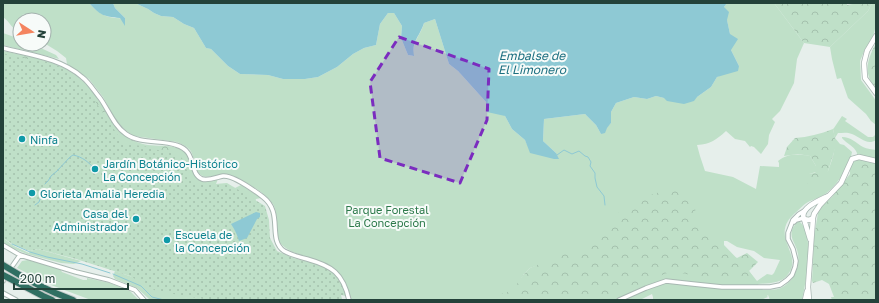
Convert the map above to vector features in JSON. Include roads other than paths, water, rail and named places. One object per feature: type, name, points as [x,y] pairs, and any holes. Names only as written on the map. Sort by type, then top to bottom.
[{"type":"highway","points":[[3,264],[46,289],[73,300]]},
{"type":"highway","points":[[3,275],[52,300]]},
{"type":"street","points":[[876,36],[867,51],[864,64],[865,78],[876,93]]},
{"type":"street","points":[[3,48],[49,59],[66,66],[83,78],[125,134],[147,141],[175,144],[184,148],[190,154],[194,171],[198,176],[203,179],[224,176],[230,177],[268,201],[275,216],[276,237],[279,246],[288,253],[330,267],[340,276],[349,300]]},
{"type":"street","points":[[790,226],[796,220],[804,218],[809,220],[813,216],[820,204],[841,183],[852,159],[858,157],[876,161]]},
{"type":"street","points":[[619,300],[666,281],[722,287],[770,287],[780,285],[792,275],[795,267],[796,260],[788,238],[788,233],[793,220],[810,206],[828,196]]},
{"type":"street","points":[[805,210],[811,210],[813,216],[809,281],[805,300]]},
{"type":"street","points":[[805,210],[803,215],[811,242]]},
{"type":"street","points":[[3,245],[20,255],[76,272],[109,280],[135,290],[144,300]]},
{"type":"street","points":[[13,265],[20,255]]},
{"type":"street","points":[[808,288],[809,300]]},
{"type":"street","points":[[3,293],[16,300]]},
{"type":"water","points":[[89,3],[113,3],[115,8],[125,18],[125,26],[120,18],[103,15]]},
{"type":"water","name":"Embalse de El Limonero","points":[[135,3],[727,3],[724,7],[729,12],[727,20],[730,34],[738,39],[731,50],[739,66],[738,71],[717,77],[711,87],[694,101],[684,104],[667,101],[664,98],[656,96],[647,99],[634,97],[616,103],[611,112],[611,123],[605,133],[601,134],[596,125],[585,114],[544,119],[543,141],[556,153],[559,159],[554,159],[530,153],[525,140],[512,129],[505,116],[487,112],[486,102],[458,71],[449,64],[435,19],[424,23],[415,43],[413,51],[414,56],[408,55],[401,38],[402,26],[394,13],[388,13],[380,24],[376,45],[364,48],[353,54],[337,67],[318,77],[305,79],[283,79],[268,75],[240,74],[228,66],[211,49],[206,48],[194,28],[173,17],[161,16]]},
{"type":"water","points":[[256,212],[260,213],[260,217],[257,219],[247,238],[239,241],[231,224]]},
{"type":"waterway","points":[[557,155],[564,150],[572,154],[579,151],[588,157],[591,162],[590,166],[595,173],[597,187],[604,196],[605,205]]},
{"type":"waterway","points":[[45,184],[51,176],[73,155],[85,160],[95,169]]},
{"type":"waterway","points":[[35,205],[39,202],[42,194]]},
{"type":"waterway","points":[[12,244],[30,252],[82,264],[110,273]]},
{"type":"waterway","points":[[113,274],[141,286],[152,297],[164,300]]},
{"type":"place","name":"Ninfa","points":[[22,139]]},
{"type":"place","name":"Jardín Botánico-Histórico La Concepción","points":[[95,169]]},
{"type":"place","name":"Glorieta Amalia Heredia","points":[[32,193]]},
{"type":"place","name":"Casa del Administrador","points":[[136,219]]},
{"type":"place","name":"Escuela de la Concepción","points":[[167,240]]},
{"type":"park label","name":"Parque Forestal La Concepción","points":[[387,215]]}]
